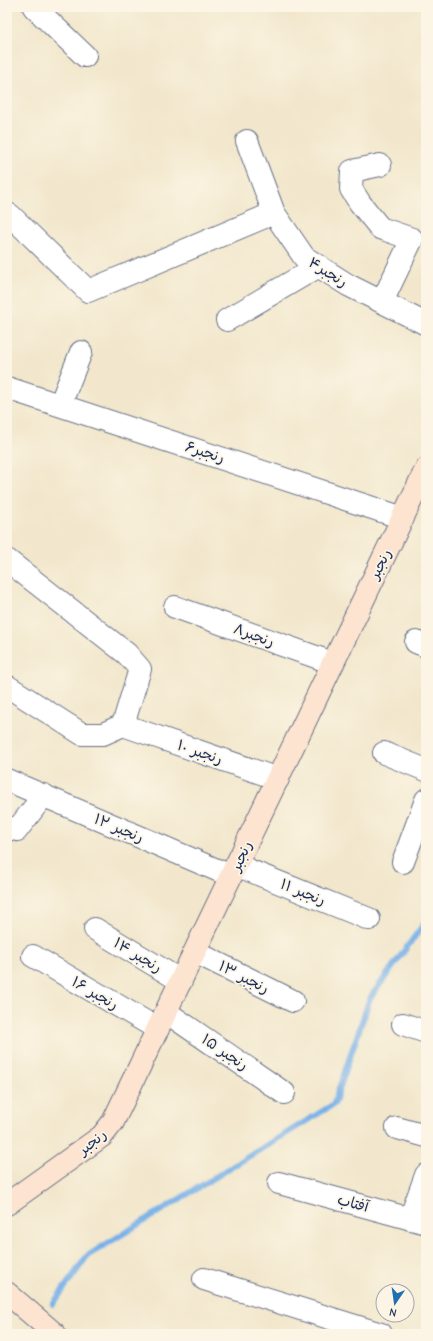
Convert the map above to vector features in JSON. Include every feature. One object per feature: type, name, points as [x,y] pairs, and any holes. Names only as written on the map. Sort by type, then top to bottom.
[{"type":"street","points":[[34,7],[85,56]]},
{"type":"street","name":"رنجبر۴","points":[[247,141],[274,213],[304,256],[348,285],[426,324]]},
{"type":"street","points":[[380,165],[352,171],[351,189],[360,204],[380,228],[412,239],[382,302]]},
{"type":"street","points":[[7,214],[10,215],[88,291],[274,213]]},
{"type":"street","points":[[227,320],[319,266]]},
{"type":"street","points":[[60,405],[81,352]]},
{"type":"street","name":"رنجبر۶","points":[[7,388],[403,518]]},
{"type":"street","name":"رنجبر","points":[[7,1204],[102,1136],[113,1122],[403,518],[420,497],[426,469]]},
{"type":"street","points":[[7,560],[127,654],[140,669],[123,725],[103,734],[82,734],[7,686]]},
{"type":"street","name":"رنجبر۸","points":[[175,607],[333,663]]},
{"type":"street","name":"رنجبر ۱۰","points":[[123,725],[278,779]]},
{"type":"street","points":[[384,753],[426,770]]},
{"type":"street","name":"رنجبر ۱۲","points":[[7,780],[234,870]]},
{"type":"street","points":[[7,827],[17,830],[44,795]]},
{"type":"street","points":[[403,862],[426,800]]},
{"type":"street","name":"رنجبر ۱۱","points":[[234,870],[369,919]]},
{"type":"street","name":"رنجبر ۱۴","points":[[95,929],[181,981]]},
{"type":"street","name":"رنجبر ۱۳","points":[[195,952],[293,1001]]},
{"type":"street","name":"رنجبر ۱۶","points":[[33,956],[162,1020]]},
{"type":"street","name":"رنجبر ۱۵","points":[[162,1020],[284,1093]]},
{"type":"street","points":[[403,1024],[426,1032]]},
{"type":"street","points":[[397,1128],[426,1136]]},
{"type":"street","points":[[418,1221],[426,1175]]},
{"type":"street","name":"آفتاب","points":[[279,1183],[418,1221]]},
{"type":"street","points":[[204,1279],[329,1326],[381,1334]]},
{"type":"street","points":[[7,1293],[55,1334]]},
{"type":"waterway","points":[[53,1304],[87,1256],[334,1104],[370,998],[426,921]]}]
